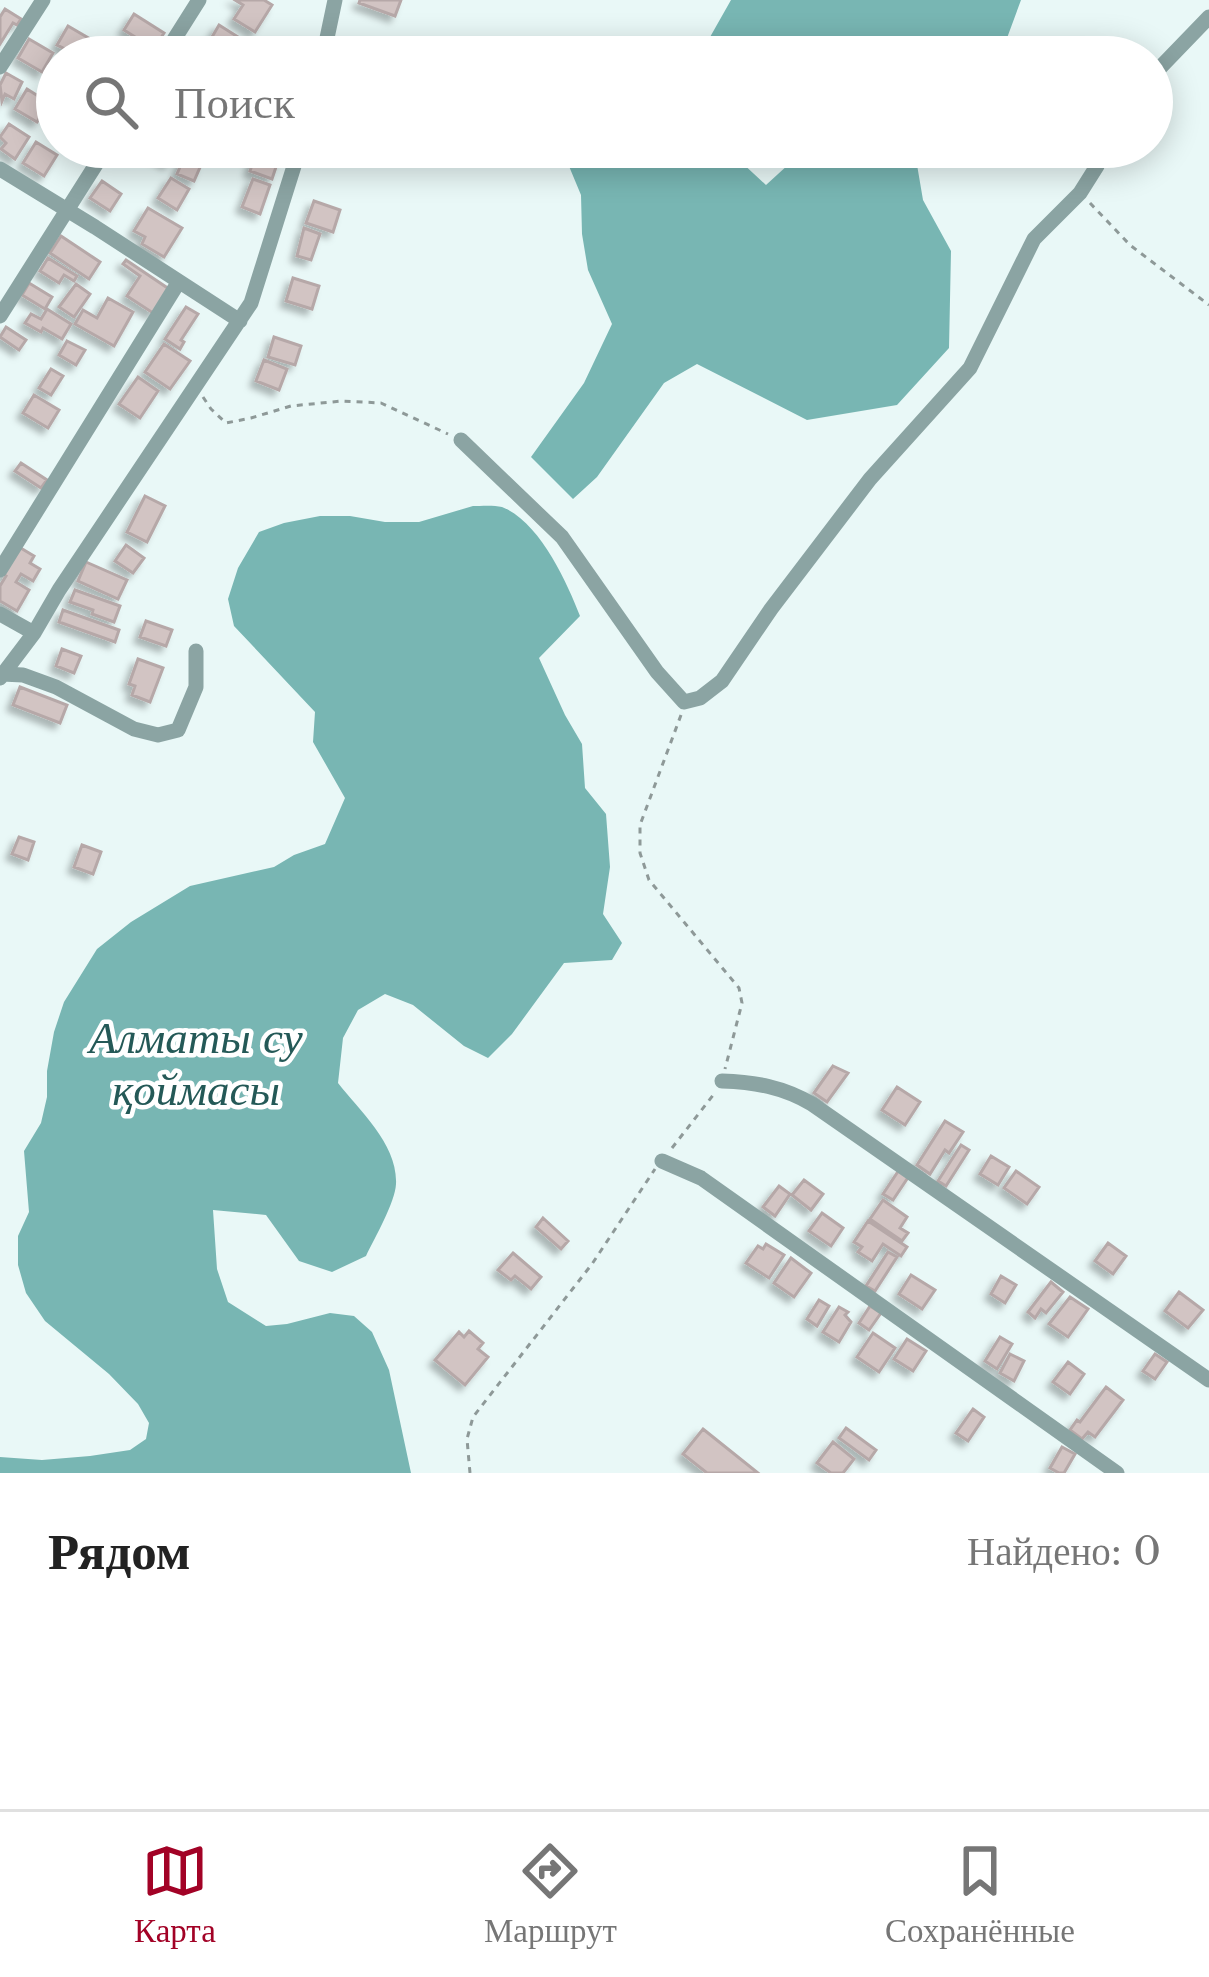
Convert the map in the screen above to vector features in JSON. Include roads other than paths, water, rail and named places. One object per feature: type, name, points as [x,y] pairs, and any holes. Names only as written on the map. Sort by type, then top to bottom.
[{"type":"street","points":[[0,67],[43,0]]},
{"type":"street","points":[[176,36],[199,0]]},
{"type":"street","points":[[327,36],[334,0]]},
{"type":"street","points":[[1173,54],[1209,17]]},
{"type":"street","points":[[0,316],[94,168]]},
{"type":"street","points":[[1,676],[251,302],[293,168]]},
{"type":"street","points":[[460,440],[562,537],[657,672],[684,702],[700,698],[722,681],[870,479],[970,368],[1034,239],[1080,193],[1095,168]]},
{"type":"street","points":[[0,169],[240,321]]},
{"type":"street","points":[[0,570],[178,283]]},
{"type":"street","points":[[0,614],[34,633]]},
{"type":"street","points":[[1,676],[22,675],[56,687],[134,729],[158,735],[178,730],[196,687],[196,651]]},
{"type":"street","points":[[722,1081],[768,1085],[812,1104],[1209,1380]]},
{"type":"street","points":[[662,1161],[701,1178],[1117,1473]]},
{"type":"water","points":[[731,0],[1021,0],[1008,36],[711,36]]},
{"type":"water","points":[[570,168],[748,168],[766,185],[785,168],[918,168],[923,200],[951,251],[949,348],[897,405],[807,420],[697,364],[664,383],[597,477],[573,499],[531,457],[584,383],[612,324],[588,270],[581,195]]},
{"type":"water","name":"Алматы су қоймасы","points":[[473,506],[502,507],[528,525],[559,570],[580,616],[539,658],[582,744],[585,788],[606,814],[610,867],[603,914],[622,943],[612,960],[564,963],[512,1034],[488,1058],[464,1046],[413,1005],[385,994],[358,1010],[343,1038],[338,1083],[384,1142],[396,1184],[366,1256],[332,1272],[299,1261],[266,1215],[213,1210],[217,1269],[228,1302],[266,1326],[330,1313],[354,1316],[372,1332],[389,1370],[411,1473],[0,1473],[0,1457],[42,1460],[130,1450],[146,1439],[149,1423],[109,1374],[45,1321],[26,1293],[18,1265],[18,1236],[29,1212],[24,1151],[41,1123],[54,1032],[64,1002],[97,949],[190,886],[274,867],[325,844],[345,798],[313,742],[315,712],[234,626],[228,599],[238,568],[259,532],[284,523],[320,516],[419,522]]}]
